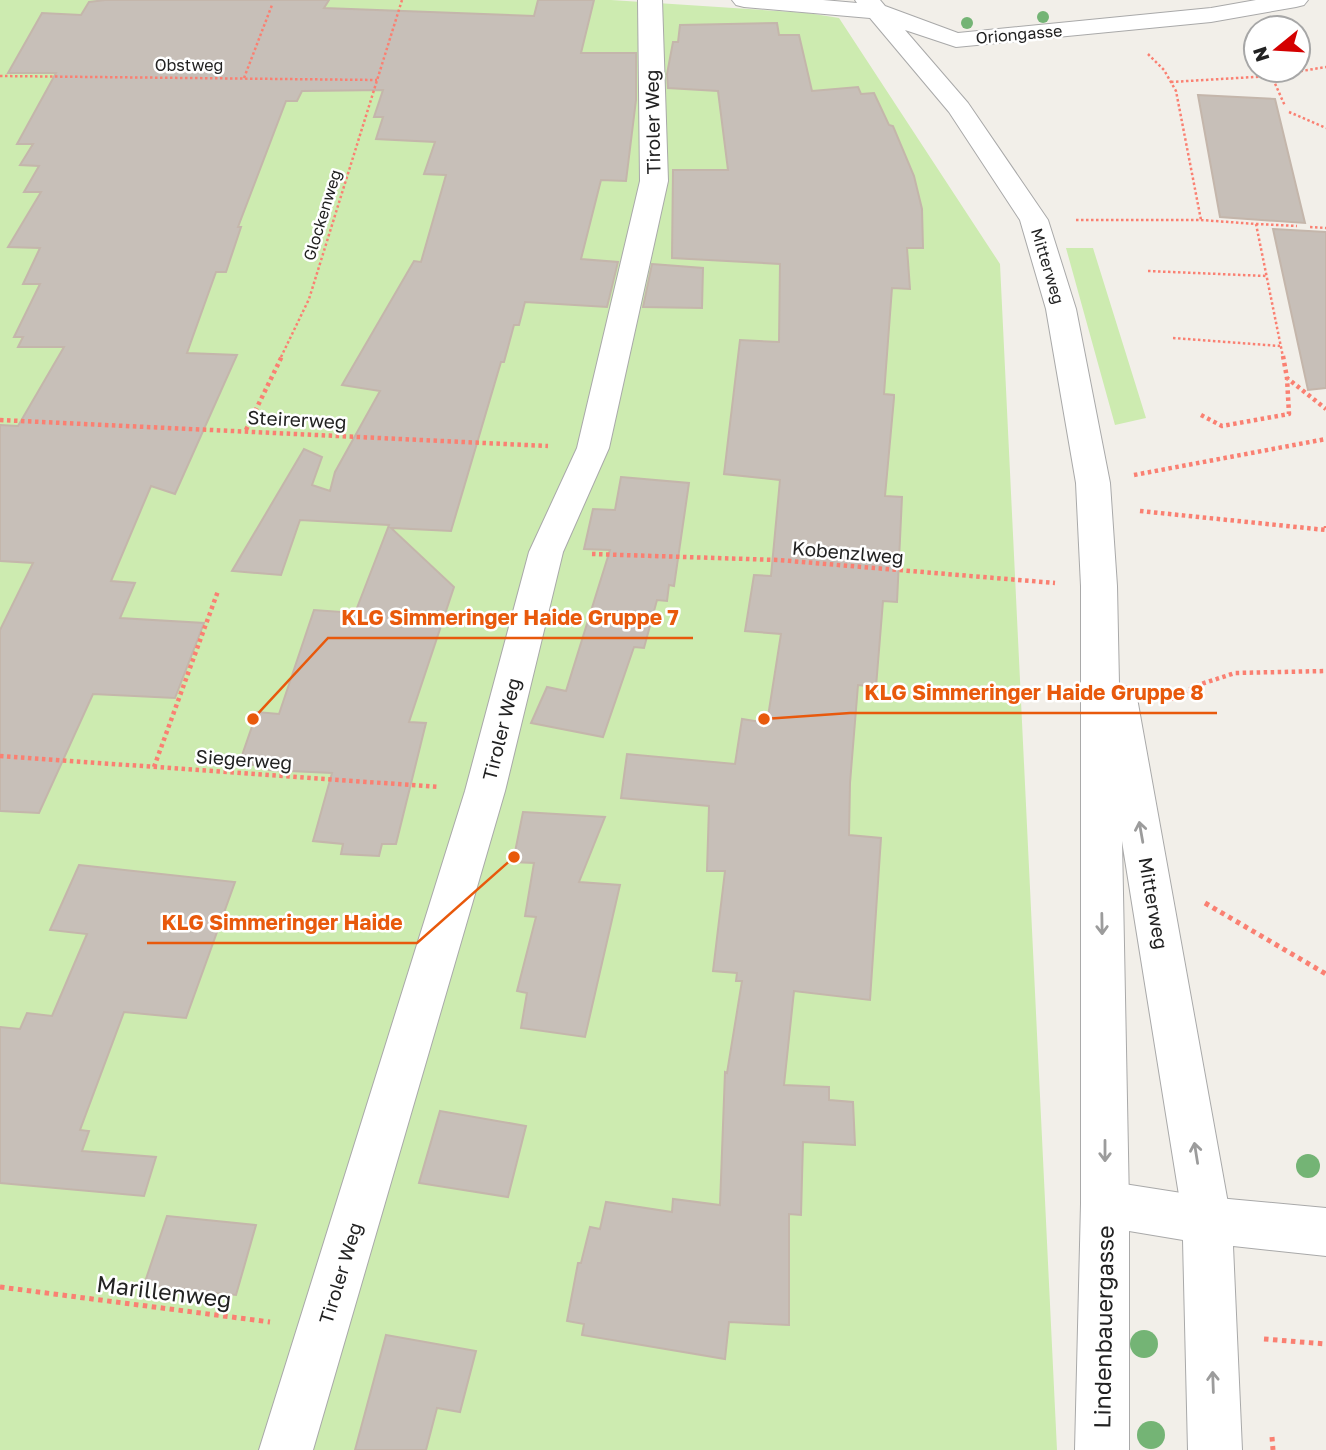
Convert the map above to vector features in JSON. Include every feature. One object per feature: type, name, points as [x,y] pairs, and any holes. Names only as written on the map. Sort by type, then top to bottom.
[{"type":"street","name":"Tiroler Weg","points":[[286,1450],[485,791],[545,552],[593,448],[654,181],[650,0]]},
{"type":"street","name":"Oriongasse","points":[[744,0],[873,6],[956,40],[1211,15],[1296,0]]},
{"type":"street","name":"Mitterweg","points":[[873,6],[959,108],[1034,220],[1061,309],[1093,483],[1099,586],[1105,1204]]},
{"type":"street","name":"Mitterweg","points":[[1099,586],[1207,1220]]},
{"type":"street","points":[[1105,1204],[1207,1220],[1326,1232]]},
{"type":"street","name":"Lindenbauergasse","points":[[1102,1450],[1105,1204]]},
{"type":"street","points":[[1207,1220],[1215,1450]]},
{"type":"path","name":"Glockenweg","points":[[246,430],[309,299],[402,0]]},
{"type":"path","points":[[244,78],[272,5]]},
{"type":"path","points":[[1145,51],[1164,71],[1176,91],[1200,220]]},
{"type":"path","name":"Obstweg","points":[[0,76],[377,80]]},
{"type":"path","points":[[1171,82],[1242,78]]},
{"type":"path","points":[[1275,84],[1285,106]]},
{"type":"path","points":[[1289,112],[1326,128]]},
{"type":"path","points":[[1065,220],[1200,220],[1297,226]]},
{"type":"path","points":[[1201,415],[1222,426],[1289,414],[1287,378],[1256,224]]},
{"type":"path","points":[[1310,227],[1326,228]]},
{"type":"path","points":[[1148,271],[1266,276]]},
{"type":"path","points":[[1173,338],[1280,346]]},
{"type":"path","points":[[1287,378],[1326,409]]},
{"type":"path","name":"Steirerweg","points":[[0,421],[246,430],[593,448]]},
{"type":"path","points":[[1122,477],[1326,439]]},
{"type":"path","points":[[1129,509],[1326,530],[1326,527]]},
{"type":"path","name":"Kobenzlweg","points":[[545,552],[778,560],[1099,586]]},
{"type":"path","points":[[154,767],[218,591]]},
{"type":"path","points":[[1171,699],[1198,685],[1236,673],[1326,671]]},
{"type":"path","name":"Siegerweg","points":[[0,756],[485,791]]},
{"type":"path","points":[[1205,903],[1326,974]]},
{"type":"path","name":"Marillenweg","points":[[0,1287],[323,1329]]},
{"type":"path","points":[[1261,1353],[1260,1339],[1326,1344]]},
{"type":"path","points":[[1270,1422],[1273,1450]]},
{"type":"green space","points":[[0,0],[611,0],[808,13],[839,18],[1000,264],[1057,1450],[0,1450]]},
{"type":"green space","points":[[1066,248],[1093,248],[1146,418],[1115,425]]},
{"type":"building","points":[[329,0],[324,8],[534,16],[538,0],[594,0],[581,53],[636,53],[636,100],[626,181],[601,180],[581,259],[618,262],[607,307],[525,302],[519,325],[514,325],[504,362],[501,362],[451,531],[391,528],[454,587],[409,722],[426,723],[396,844],[382,844],[379,856],[341,854],[343,844],[313,841],[332,773],[269,770],[270,766],[239,764],[257,712],[279,714],[314,610],[355,613],[389,525],[300,520],[281,575],[232,571],[304,449],[322,457],[312,485],[330,491],[335,472],[380,391],[342,385],[414,261],[421,262],[446,175],[424,174],[435,142],[376,139],[383,117],[374,117],[383,90],[302,91],[297,101],[286,101],[238,227],[241,227],[226,272],[216,272],[187,353],[237,355],[175,494],[151,486],[111,581],[135,583],[120,618],[204,623],[175,698],[93,694],[39,813],[0,811],[0,630],[33,563],[0,561],[0,425],[18,426],[64,347],[18,347],[23,337],[14,337],[40,284],[23,284],[40,248],[8,247],[41,192],[24,192],[39,166],[20,165],[33,144],[17,144],[56,73],[8,73],[42,13],[81,15],[89,2]]},
{"type":"building","points":[[777,23],[779,35],[799,35],[812,91],[858,87],[861,94],[874,93],[889,125],[893,126],[914,176],[922,209],[923,248],[907,248],[910,289],[892,288],[884,394],[894,395],[894,398],[885,496],[902,497],[897,602],[883,601],[876,687],[858,685],[850,783],[849,835],[881,838],[870,1000],[794,991],[784,1085],[829,1087],[829,1100],[853,1102],[855,1145],[803,1142],[801,1215],[789,1214],[789,1325],[729,1322],[725,1359],[582,1335],[584,1324],[567,1321],[578,1263],[581,1263],[590,1227],[600,1229],[606,1202],[672,1212],[673,1199],[720,1205],[725,1072],[727,1073],[742,981],[736,981],[737,973],[713,971],[725,871],[707,871],[709,806],[621,798],[627,754],[735,764],[742,719],[767,723],[781,634],[745,631],[754,575],[771,576],[780,480],[724,474],[740,340],[779,342],[780,264],[672,258],[673,170],[728,170],[718,91],[668,88],[667,74],[673,42],[678,42],[680,25]]},
{"type":"building","points":[[1198,95],[1275,99],[1305,223],[1220,217]]},
{"type":"building","points":[[1273,229],[1326,232],[1326,388],[1308,390]]},
{"type":"building","points":[[652,264],[703,268],[702,308],[643,307]]},
{"type":"building","points":[[621,477],[689,483],[674,586],[669,585],[667,601],[657,600],[644,648],[634,647],[603,737],[531,723],[547,687],[566,691],[610,550],[584,549],[593,509],[615,510]]},
{"type":"building","points":[[523,812],[605,817],[579,882],[620,885],[585,1037],[521,1028],[527,993],[517,991],[536,917],[525,916],[534,863],[513,862]]},
{"type":"building","points":[[79,865],[235,882],[186,1018],[124,1012],[80,1130],[89,1131],[82,1151],[156,1157],[144,1196],[0,1183],[0,1027],[20,1029],[27,1013],[52,1016],[87,934],[50,930]]},
{"type":"building","points":[[440,1111],[526,1126],[508,1197],[419,1183]]},
{"type":"building","points":[[167,1216],[256,1225],[236,1295],[144,1285]]},
{"type":"building","points":[[386,1335],[476,1351],[460,1412],[437,1408],[426,1450],[355,1450]]},
{"type":"place","name":"KLG Simmeringer Haide Gruppe 7","points":[[253,719]]},
{"type":"place","name":"KLG Simmeringer Haide Gruppe 8","points":[[764,719]]},
{"type":"place","name":"KLG Simmeringer Haide","points":[[514,857]]}]
